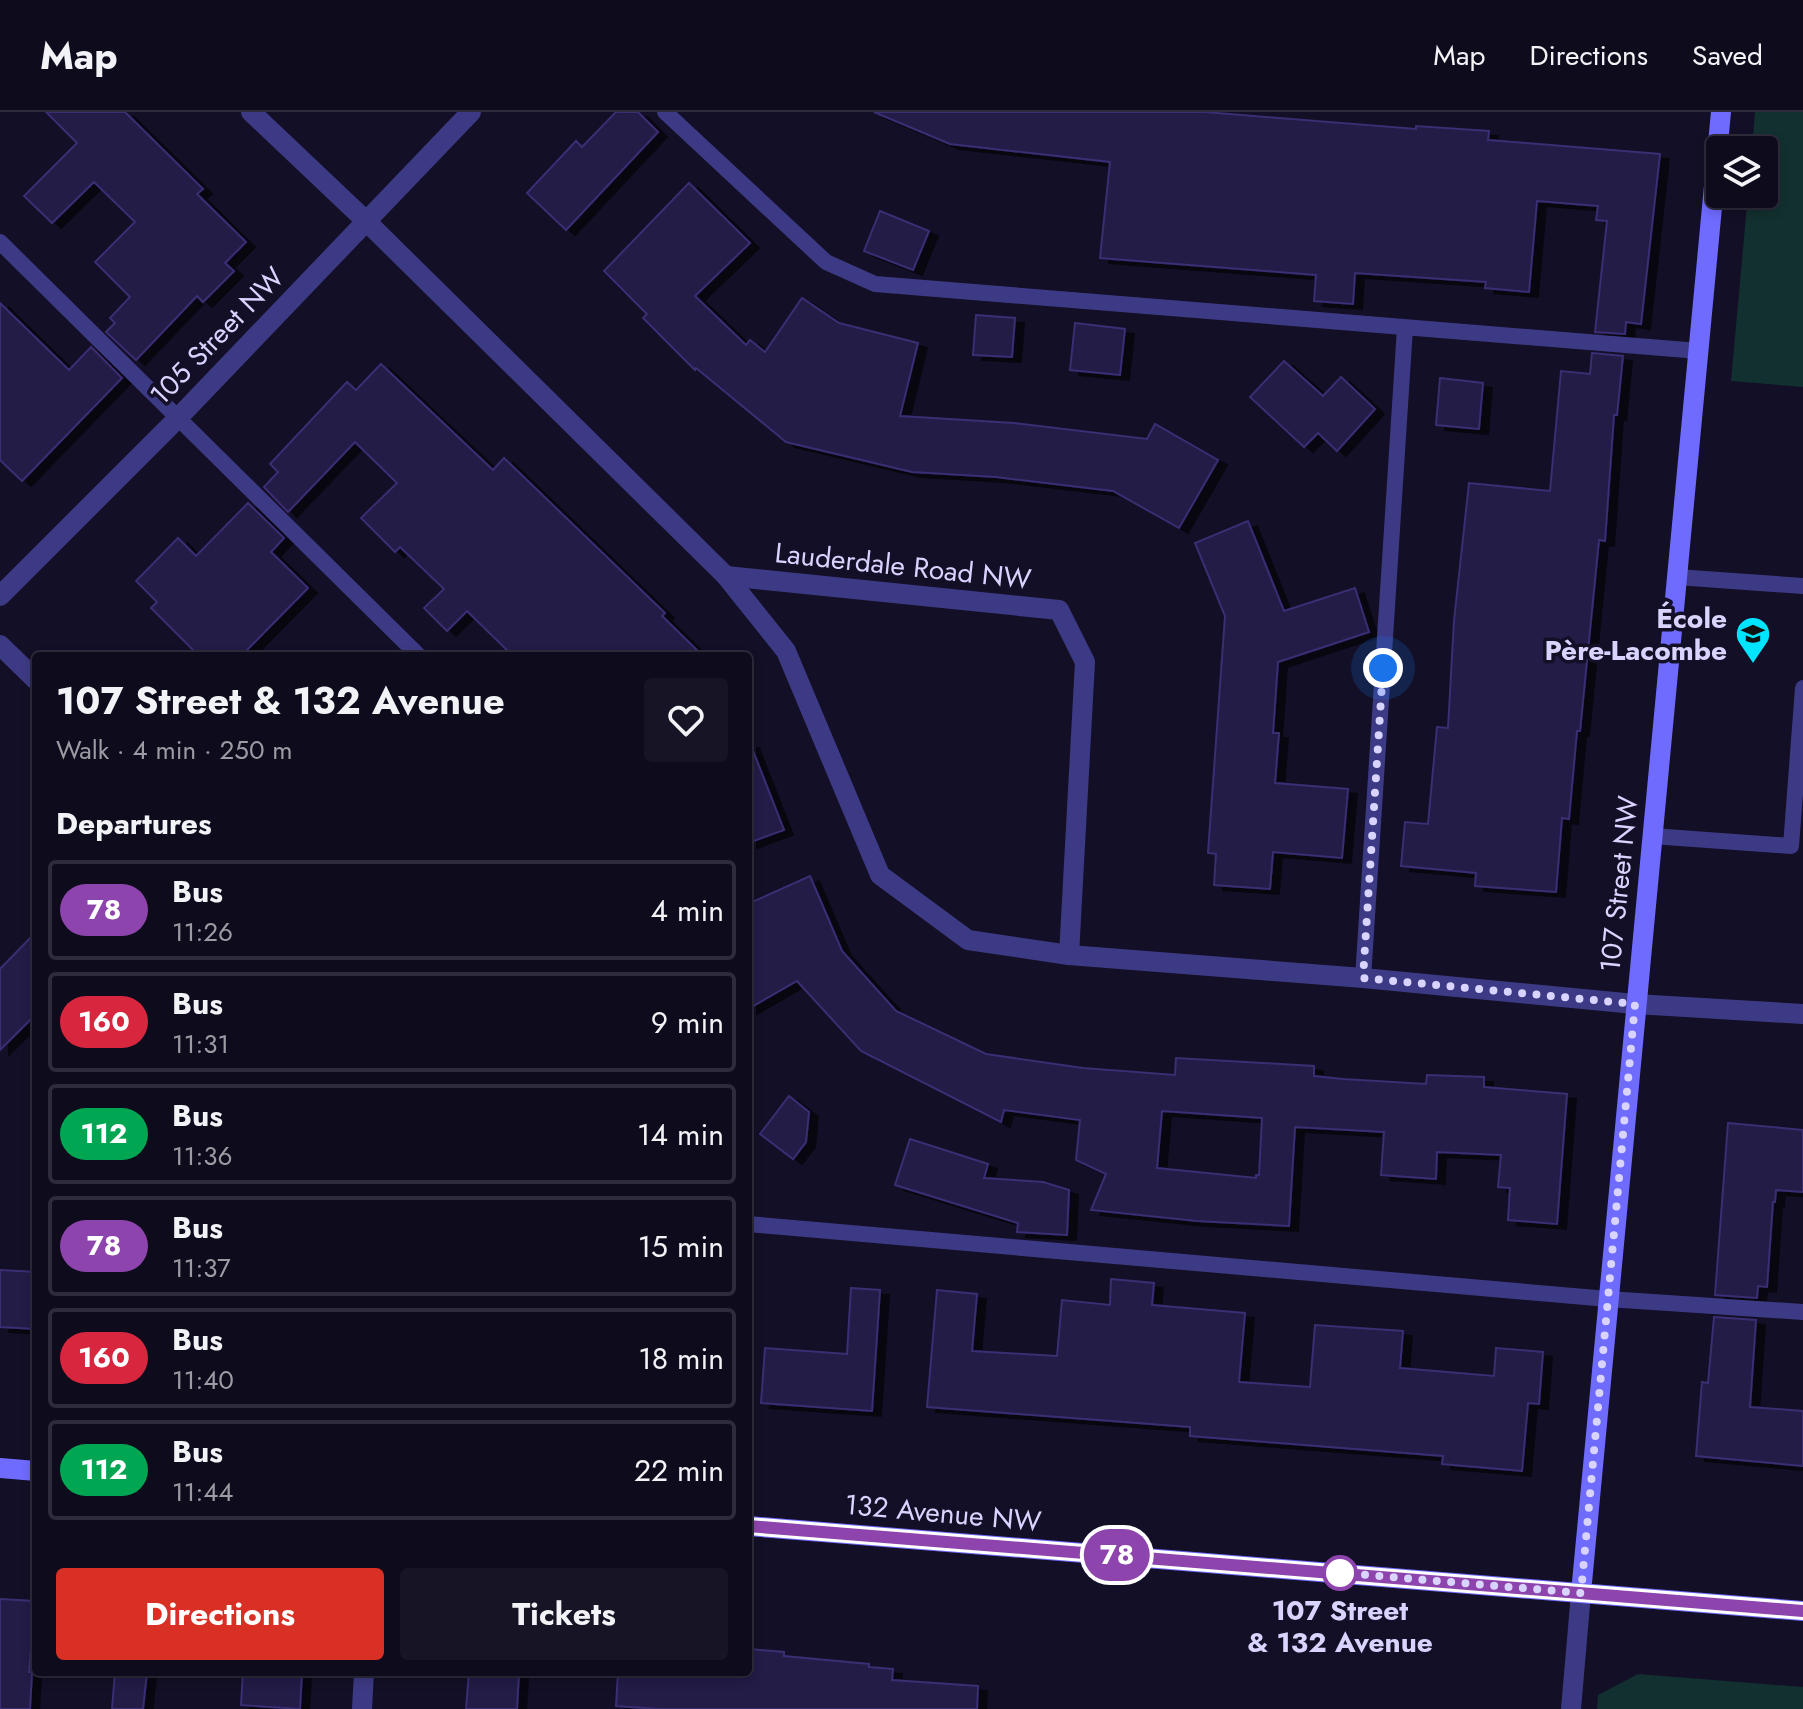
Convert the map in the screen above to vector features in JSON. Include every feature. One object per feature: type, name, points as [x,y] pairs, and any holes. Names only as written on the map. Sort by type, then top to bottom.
[{"type":"street","name":"Lauderdale Road NW","points":[[251,112],[726,576],[786,651],[880,875],[968,940],[1069,955],[1363,978],[1635,1004],[1803,1014]]},
{"type":"street","name":"105 Street NW","points":[[0,596],[177,419],[471,112]]},
{"type":"street","name":"107 Street NW","points":[[1571,1709],[1721,112]]},
{"type":"street","name":"Lauderdale Road NW","points":[[726,576],[1059,610],[1085,662],[1069,955]]},
{"type":"street","points":[[0,645],[32,676]]},
{"type":"street","points":[[0,1468],[32,1471]]},
{"type":"street","name":"132 Avenue NW","points":[[752,1526],[1803,1611]]},
{"type":"street","points":[[362,1709],[364,1676]]},
{"type":"lane","points":[[665,112],[826,262],[875,284],[1699,351]]},
{"type":"lane","points":[[0,242],[415,652]]},
{"type":"lane","points":[[1363,978],[1405,328]]},
{"type":"lane","points":[[1677,577],[1803,586]]},
{"type":"lane","points":[[1652,836],[1791,846],[1803,688]]},
{"type":"lane","points":[[752,1224],[1608,1299],[1803,1312]]},
{"type":"green space","points":[[1755,112],[1803,112],[1803,387],[1731,381],[1747,208],[1778,208],[1778,136],[1753,136]]},
{"type":"green space","points":[[1638,1674],[1803,1687],[1803,1709],[1597,1709],[1598,1695]]},
{"type":"building","points":[[46,112],[125,112],[203,189],[197,194],[246,242],[225,263],[234,271],[203,302],[197,296],[136,360],[106,332],[115,323],[110,318],[130,297],[95,262],[135,222],[94,182],[52,223],[24,196],[77,143]]},
{"type":"building","points":[[616,112],[638,112],[658,132],[566,230],[527,193],[576,141],[582,147]]},
{"type":"building","points":[[874,112],[1205,112],[1416,129],[1416,126],[1489,131],[1488,140],[1660,154],[1641,324],[1626,322],[1625,334],[1595,332],[1607,221],[1596,220],[1598,206],[1537,201],[1529,292],[1485,288],[1486,282],[1355,273],[1353,304],[1314,301],[1316,275],[1100,258],[1110,162],[950,144]]},
{"type":"building","points":[[689,183],[750,243],[695,296],[746,345],[750,340],[765,352],[802,298],[839,323],[918,343],[900,416],[1014,423],[1147,439],[1155,424],[1218,460],[1179,528],[1113,491],[996,477],[912,472],[786,442],[695,370],[643,318],[647,314],[604,271]]},
{"type":"building","points":[[880,211],[929,231],[913,270],[864,251]]},
{"type":"building","points":[[0,303],[69,370],[91,347],[122,378],[22,481],[0,460]]},
{"type":"building","points":[[976,315],[1015,318],[1012,357],[973,355]]},
{"type":"building","points":[[1075,323],[1125,329],[1120,375],[1070,370]]},
{"type":"building","points":[[1592,353],[1623,356],[1617,415],[1614,415],[1605,541],[1599,540],[1580,731],[1577,731],[1569,819],[1562,818],[1556,892],[1475,886],[1476,873],[1401,866],[1405,822],[1428,824],[1437,727],[1448,728],[1454,621],[1469,483],[1550,491],[1561,371],[1590,374]]},
{"type":"building","points":[[1284,361],[1323,396],[1341,377],[1375,409],[1337,451],[1318,433],[1304,447],[1250,397]]},
{"type":"building","points":[[381,364],[493,470],[504,458],[665,613],[662,616],[699,652],[509,652],[467,611],[447,631],[424,608],[444,589],[400,547],[395,552],[361,518],[397,483],[355,442],[288,512],[264,487],[278,472],[270,464],[347,382],[356,390]]},
{"type":"building","points":[[1440,378],[1483,383],[1479,429],[1436,425]]},
{"type":"building","points":[[248,503],[284,538],[271,552],[308,588],[245,652],[195,652],[151,608],[157,602],[136,581],[178,538],[196,556]]},
{"type":"building","points":[[1248,521],[1284,611],[1355,588],[1369,632],[1278,662],[1273,733],[1279,733],[1275,783],[1348,789],[1342,858],[1273,852],[1270,889],[1214,885],[1216,854],[1208,853],[1225,616],[1195,543]]},
{"type":"building","points":[[752,748],[784,830],[752,842]]},
{"type":"building","points":[[810,876],[842,951],[896,1011],[986,1054],[1083,1068],[1175,1075],[1176,1058],[1314,1066],[1314,1076],[1343,1079],[1426,1084],[1427,1075],[1484,1077],[1484,1087],[1567,1094],[1557,1224],[1508,1220],[1510,1188],[1498,1187],[1501,1155],[1437,1152],[1436,1179],[1381,1175],[1384,1132],[1295,1127],[1289,1226],[1197,1221],[1091,1210],[1106,1174],[1076,1160],[1080,1120],[1004,1110],[1001,1122],[861,1051],[797,981],[752,1007],[752,902]],"holes":[[[1162,1111],[1262,1118],[1259,1175],[1256,1178],[1157,1168]]]},
{"type":"building","points":[[32,936],[32,1018],[0,1050],[0,969]]},
{"type":"building","points":[[789,1096],[809,1112],[806,1142],[793,1159],[760,1134]]},
{"type":"building","points":[[1728,1123],[1803,1130],[1803,1192],[1776,1190],[1767,1287],[1758,1286],[1757,1298],[1715,1295]]},
{"type":"building","points":[[910,1139],[988,1164],[984,1178],[1043,1182],[1069,1190],[1067,1235],[1017,1232],[1018,1223],[895,1185]]},
{"type":"building","points":[[0,1270],[32,1272],[32,1329],[0,1327]]},
{"type":"building","points":[[1111,1279],[1154,1283],[1152,1305],[1245,1313],[1239,1382],[1310,1387],[1315,1325],[1403,1331],[1400,1368],[1494,1376],[1496,1348],[1543,1352],[1539,1404],[1528,1403],[1522,1471],[1442,1464],[1443,1456],[1190,1436],[1190,1427],[927,1407],[937,1290],[977,1294],[972,1351],[1057,1356],[1062,1300],[1110,1305]]},
{"type":"building","points":[[851,1288],[880,1290],[872,1411],[761,1403],[765,1348],[847,1354]]},
{"type":"building","points":[[1714,1317],[1756,1320],[1750,1407],[1803,1411],[1803,1466],[1696,1456],[1702,1382],[1708,1383]]},
{"type":"building","points":[[0,1599],[32,1601],[30,1709],[0,1709]]},
{"type":"building","points":[[752,1649],[893,1669],[892,1680],[978,1686],[977,1709],[659,1709],[616,1706],[618,1676],[752,1676]]},
{"type":"building","points":[[115,1676],[147,1676],[143,1709],[112,1709]]},
{"type":"building","points":[[243,1676],[302,1676],[300,1709],[241,1705]]},
{"type":"building","points":[[469,1676],[519,1676],[517,1709],[466,1709]]},
{"type":"bus line","name":"78","points":[[752,1526],[1803,1611]]},
{"type":"place","name":"École Père-Lacombe","points":[[1753,665]]},
{"type":"place","name":"107 Street & 132 Avenue","points":[[1340,1573]]},
{"type":"route","points":[[1340,1573],[1331,1572],[1581,1593],[1635,1004],[1363,978],[1383,668]]}]
